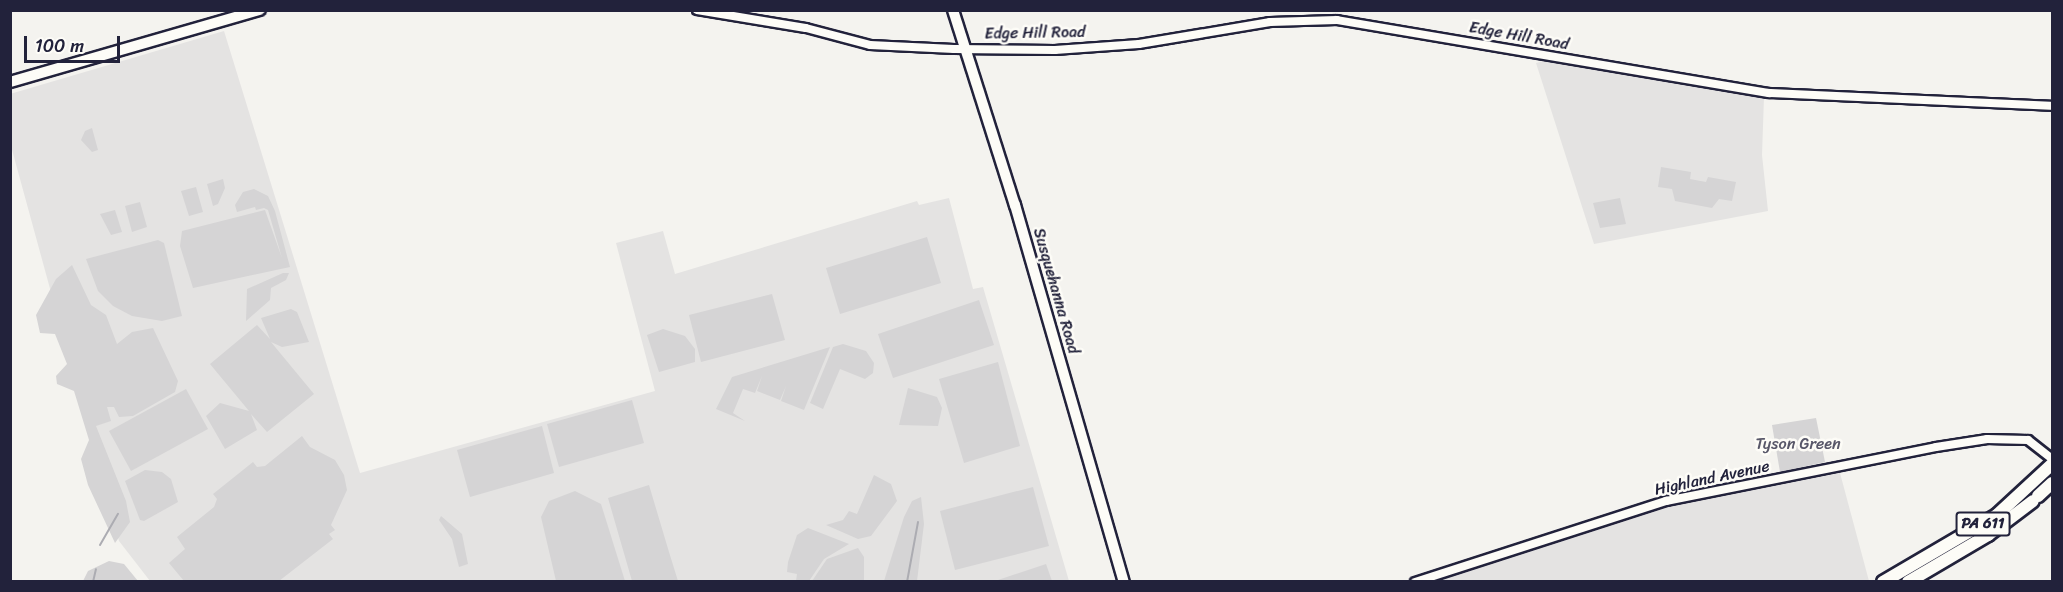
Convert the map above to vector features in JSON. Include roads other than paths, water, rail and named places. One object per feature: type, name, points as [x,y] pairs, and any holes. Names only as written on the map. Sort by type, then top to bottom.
[{"type":"highway","name":"PA 611","points":[[1883,582],[1997,515],[2052,465]]},
{"type":"highway","name":"PA 611","points":[[1908,582],[1988,535],[2052,483]]},
{"type":"main road","points":[[10,82],[260,10]]},
{"type":"main road","name":"Susquehanna Road","points":[[954,10],[1015,205],[1124,582]]},
{"type":"street","name":"Edge Hill Road","points":[[696,10],[806,28],[870,45],[966,50],[1055,50],[1139,44],[1270,22],[1337,20],[1769,93],[2052,106]]},
{"type":"street","name":"Highland Avenue","points":[[1415,582],[1666,501],[1936,447],[1987,439],[2028,440],[2052,459]]},
{"type":"waterway","points":[[100,545],[118,514]]},
{"type":"waterway","points":[[907,582],[918,522]]},
{"type":"waterway","points":[[93,582],[96,569]]},
{"type":"park label","name":"Tyson Green","points":[[1798,444]]}]
